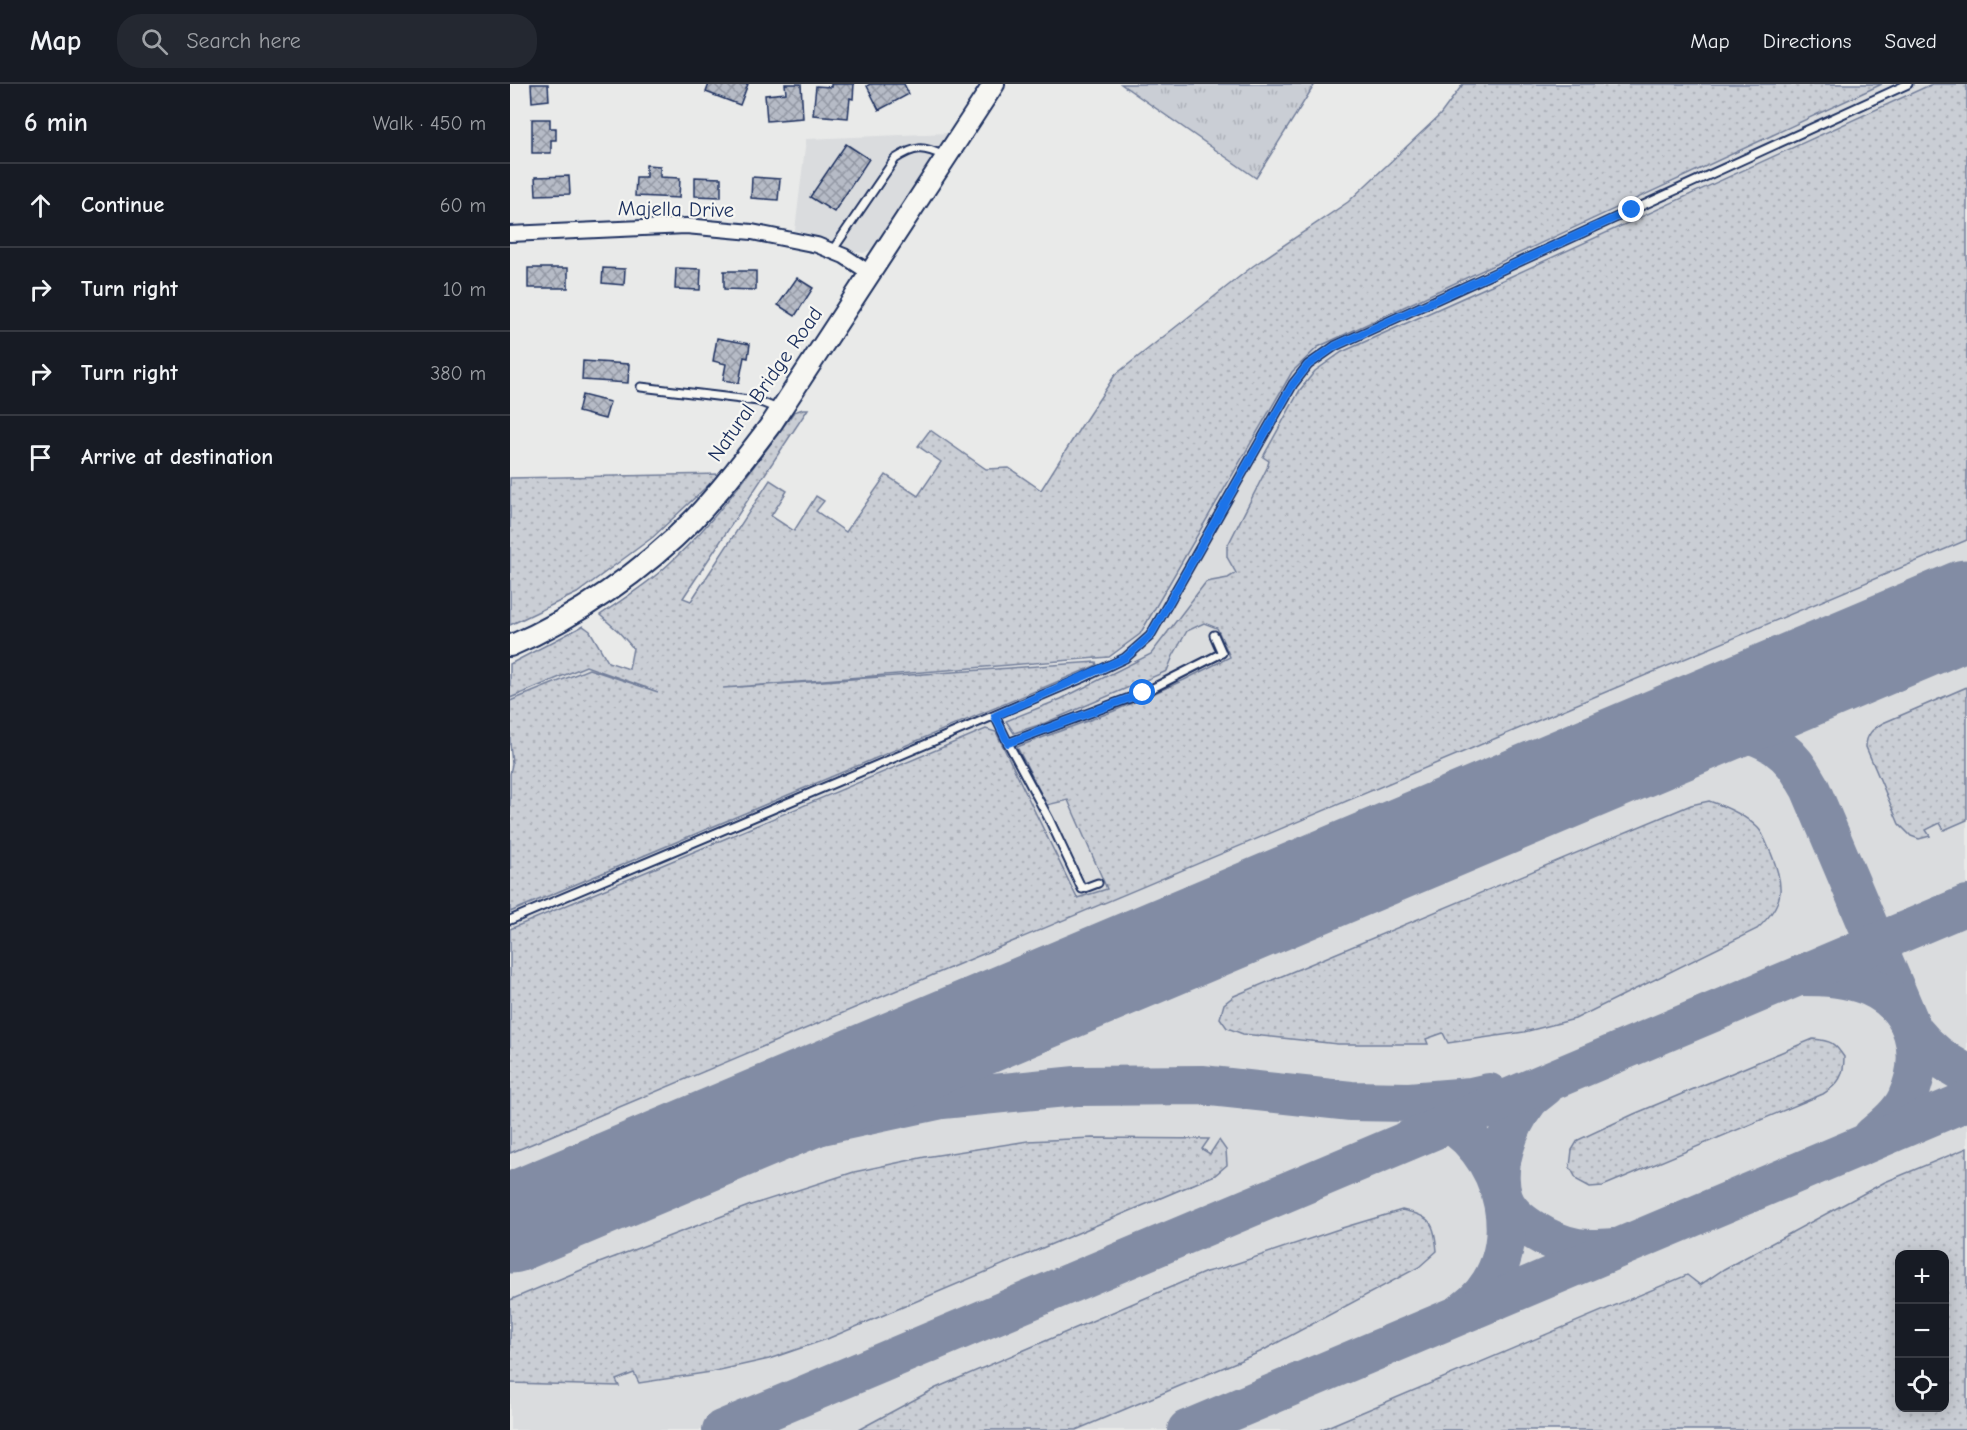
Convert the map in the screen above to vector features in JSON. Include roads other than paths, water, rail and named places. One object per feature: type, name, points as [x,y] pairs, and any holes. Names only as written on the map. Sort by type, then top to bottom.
[{"type":"main road","name":"Natural Bridge Road","points":[[510,646],[530,638],[590,603],[644,563],[693,520],[732,476],[780,410],[994,84]]},
{"type":"street","name":"Majella Drive","points":[[510,234],[686,226],[752,232],[817,245],[870,273]]},
{"type":"lane","points":[[510,921],[995,716],[1125,658],[1150,636],[1293,384],[1308,365],[1335,346],[1908,84]]},
{"type":"lane","points":[[832,251],[895,159],[908,150],[926,148],[946,157]]},
{"type":"lane","points":[[641,387],[758,401],[780,410]]},
{"type":"lane","points":[[1008,743],[1143,693],[1222,653],[1214,635]]},
{"type":"lane","points":[[995,716],[1049,819],[1082,889],[1098,883]]}]
